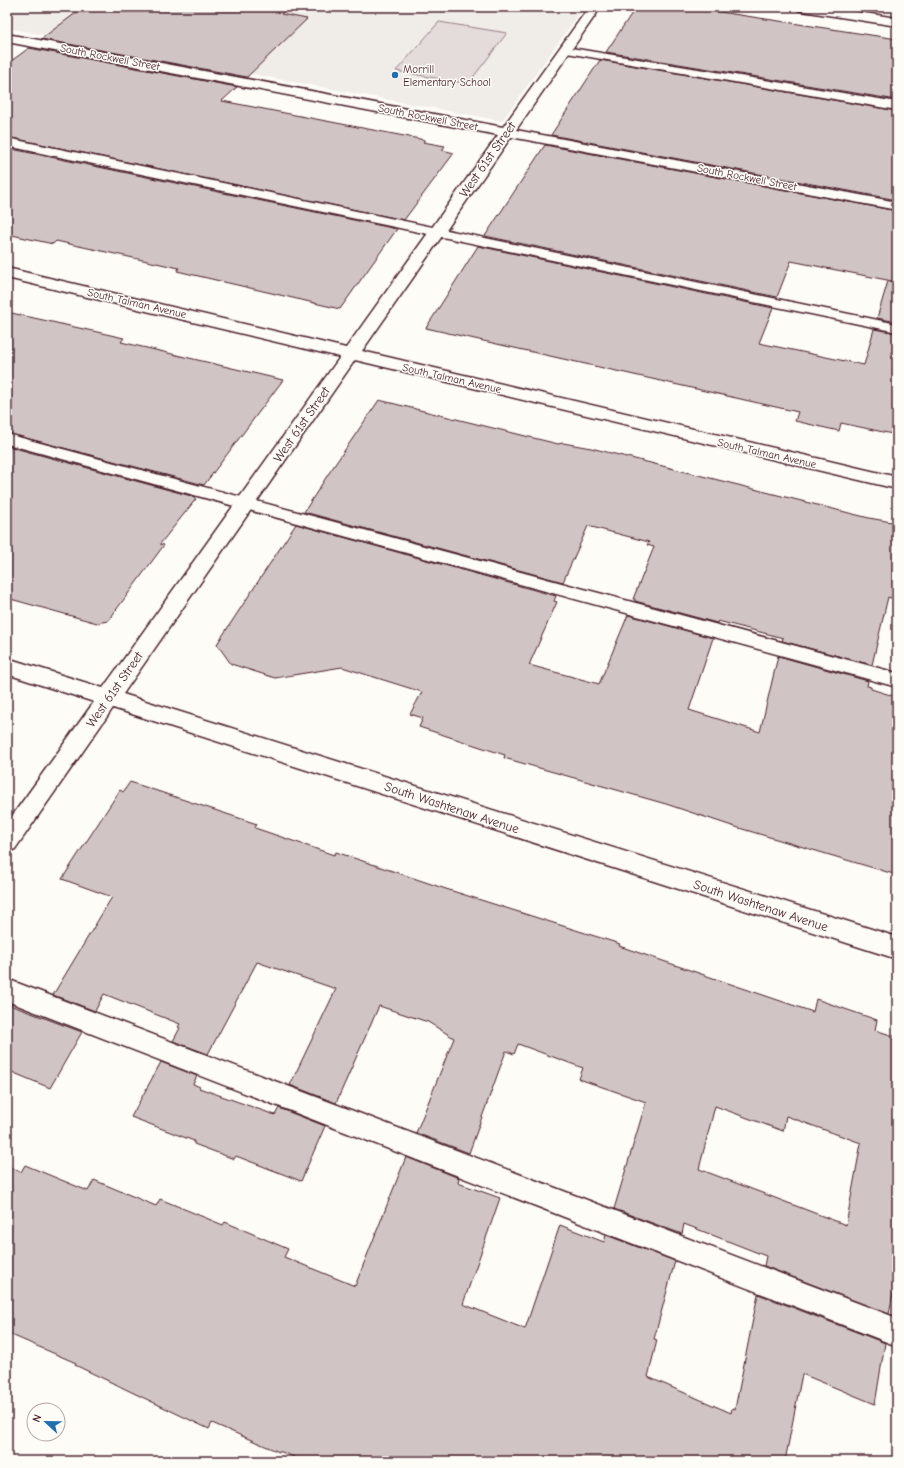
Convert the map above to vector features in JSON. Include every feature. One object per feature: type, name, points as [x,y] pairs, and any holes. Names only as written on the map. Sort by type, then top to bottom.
[{"type":"street","name":"West 61st Street","points":[[7,842],[595,7]]},
{"type":"street","points":[[802,7],[897,22]]},
{"type":"street","name":"South Rockwell Street","points":[[7,38],[897,206]]},
{"type":"street","name":"South Talman Avenue","points":[[7,273],[897,483]]},
{"type":"street","name":"South Washtenaw Avenue","points":[[7,666],[897,948]]},
{"type":"lane","points":[[565,50],[897,106]]},
{"type":"lane","points":[[7,142],[897,328]]},
{"type":"lane","points":[[7,439],[897,680]]},
{"type":"lane","points":[[7,990],[897,1332]]},
{"type":"shaded area","name":"Morrill Elementary School","points":[[7,7],[584,7],[502,121],[7,28]]},
{"type":"shaded area","points":[[439,22],[507,33],[468,84],[396,71]]},
{"type":"building","points":[[84,7],[289,7],[281,14],[307,19],[247,77],[41,39]]},
{"type":"building","points":[[636,7],[687,7],[897,39],[897,100],[606,52]]},
{"type":"building","points":[[29,48],[237,87],[222,101],[425,140],[423,142],[445,146],[442,150],[454,153],[404,220],[7,137],[7,64]]},
{"type":"building","points":[[600,60],[897,111],[897,200],[551,135]]},
{"type":"building","points":[[545,145],[897,211],[897,282],[791,261],[777,297],[485,236]]},
{"type":"building","points":[[7,148],[397,229],[340,309],[177,271],[179,268],[56,241],[53,244],[7,234]]},
{"type":"building","points":[[478,246],[773,308],[759,343],[864,365],[874,329],[897,333],[897,435],[841,423],[839,431],[795,421],[798,412],[426,328]]},
{"type":"building","points":[[888,281],[897,283],[897,322],[877,318]]},
{"type":"building","points":[[7,312],[124,338],[121,342],[283,380],[204,485],[7,433]]},
{"type":"building","points":[[379,400],[558,444],[563,443],[591,448],[869,518],[897,523],[897,600],[888,597],[872,665],[782,641],[783,638],[718,621],[717,623],[635,601],[635,599],[633,599],[654,547],[647,545],[649,542],[588,526],[563,582],[304,512]]},
{"type":"building","points":[[7,446],[195,497],[194,498],[196,499],[160,544],[164,545],[108,621],[97,623],[7,598]]},
{"type":"building","points":[[296,524],[556,596],[554,601],[557,602],[529,665],[599,684],[628,615],[713,638],[689,710],[760,732],[778,656],[868,681],[867,686],[871,687],[871,689],[897,697],[897,875],[729,825],[666,804],[504,758],[505,755],[419,727],[423,718],[410,714],[422,692],[342,667],[275,678],[231,664],[217,644]]},
{"type":"building","points":[[130,782],[257,824],[255,828],[334,855],[336,852],[446,889],[620,944],[619,946],[813,1012],[816,999],[877,1020],[875,1030],[897,1037],[897,1295],[893,1293],[889,1314],[764,1266],[766,1256],[684,1224],[682,1234],[614,1209],[646,1102],[579,1079],[583,1068],[518,1044],[514,1054],[506,1051],[469,1153],[416,1133],[454,1038],[428,1022],[379,1006],[336,1103],[290,1085],[336,989],[257,962],[208,1054],[173,1041],[180,1028],[178,1027],[180,1024],[104,994],[95,1011],[53,995],[112,897],[62,879],[120,790],[123,792]],"holes":[[[715,1106],[783,1131],[786,1116],[861,1143],[846,1225],[699,1169]]]},
{"type":"building","points":[[7,1004],[82,1032],[50,1088],[7,1070]]},
{"type":"building","points":[[161,1062],[197,1076],[193,1084],[200,1087],[199,1088],[275,1115],[279,1108],[325,1126],[301,1181],[236,1156],[234,1159],[194,1144],[194,1141],[131,1117]]},
{"type":"building","points":[[406,1157],[459,1178],[458,1183],[500,1198],[463,1304],[525,1329],[560,1225],[604,1242],[606,1235],[675,1261],[654,1339],[657,1340],[648,1377],[731,1413],[732,1408],[735,1409],[758,1294],[885,1343],[875,1404],[802,1374],[785,1461],[304,1461],[279,1452],[212,1423],[209,1429],[75,1365],[76,1363],[7,1333],[7,1166],[21,1172],[25,1165],[88,1191],[94,1180],[156,1206],[160,1199],[223,1225],[225,1222],[288,1249],[284,1257],[355,1286]]},
{"type":"place","name":"Morrill Elementary School","points":[[395,75]]}]
